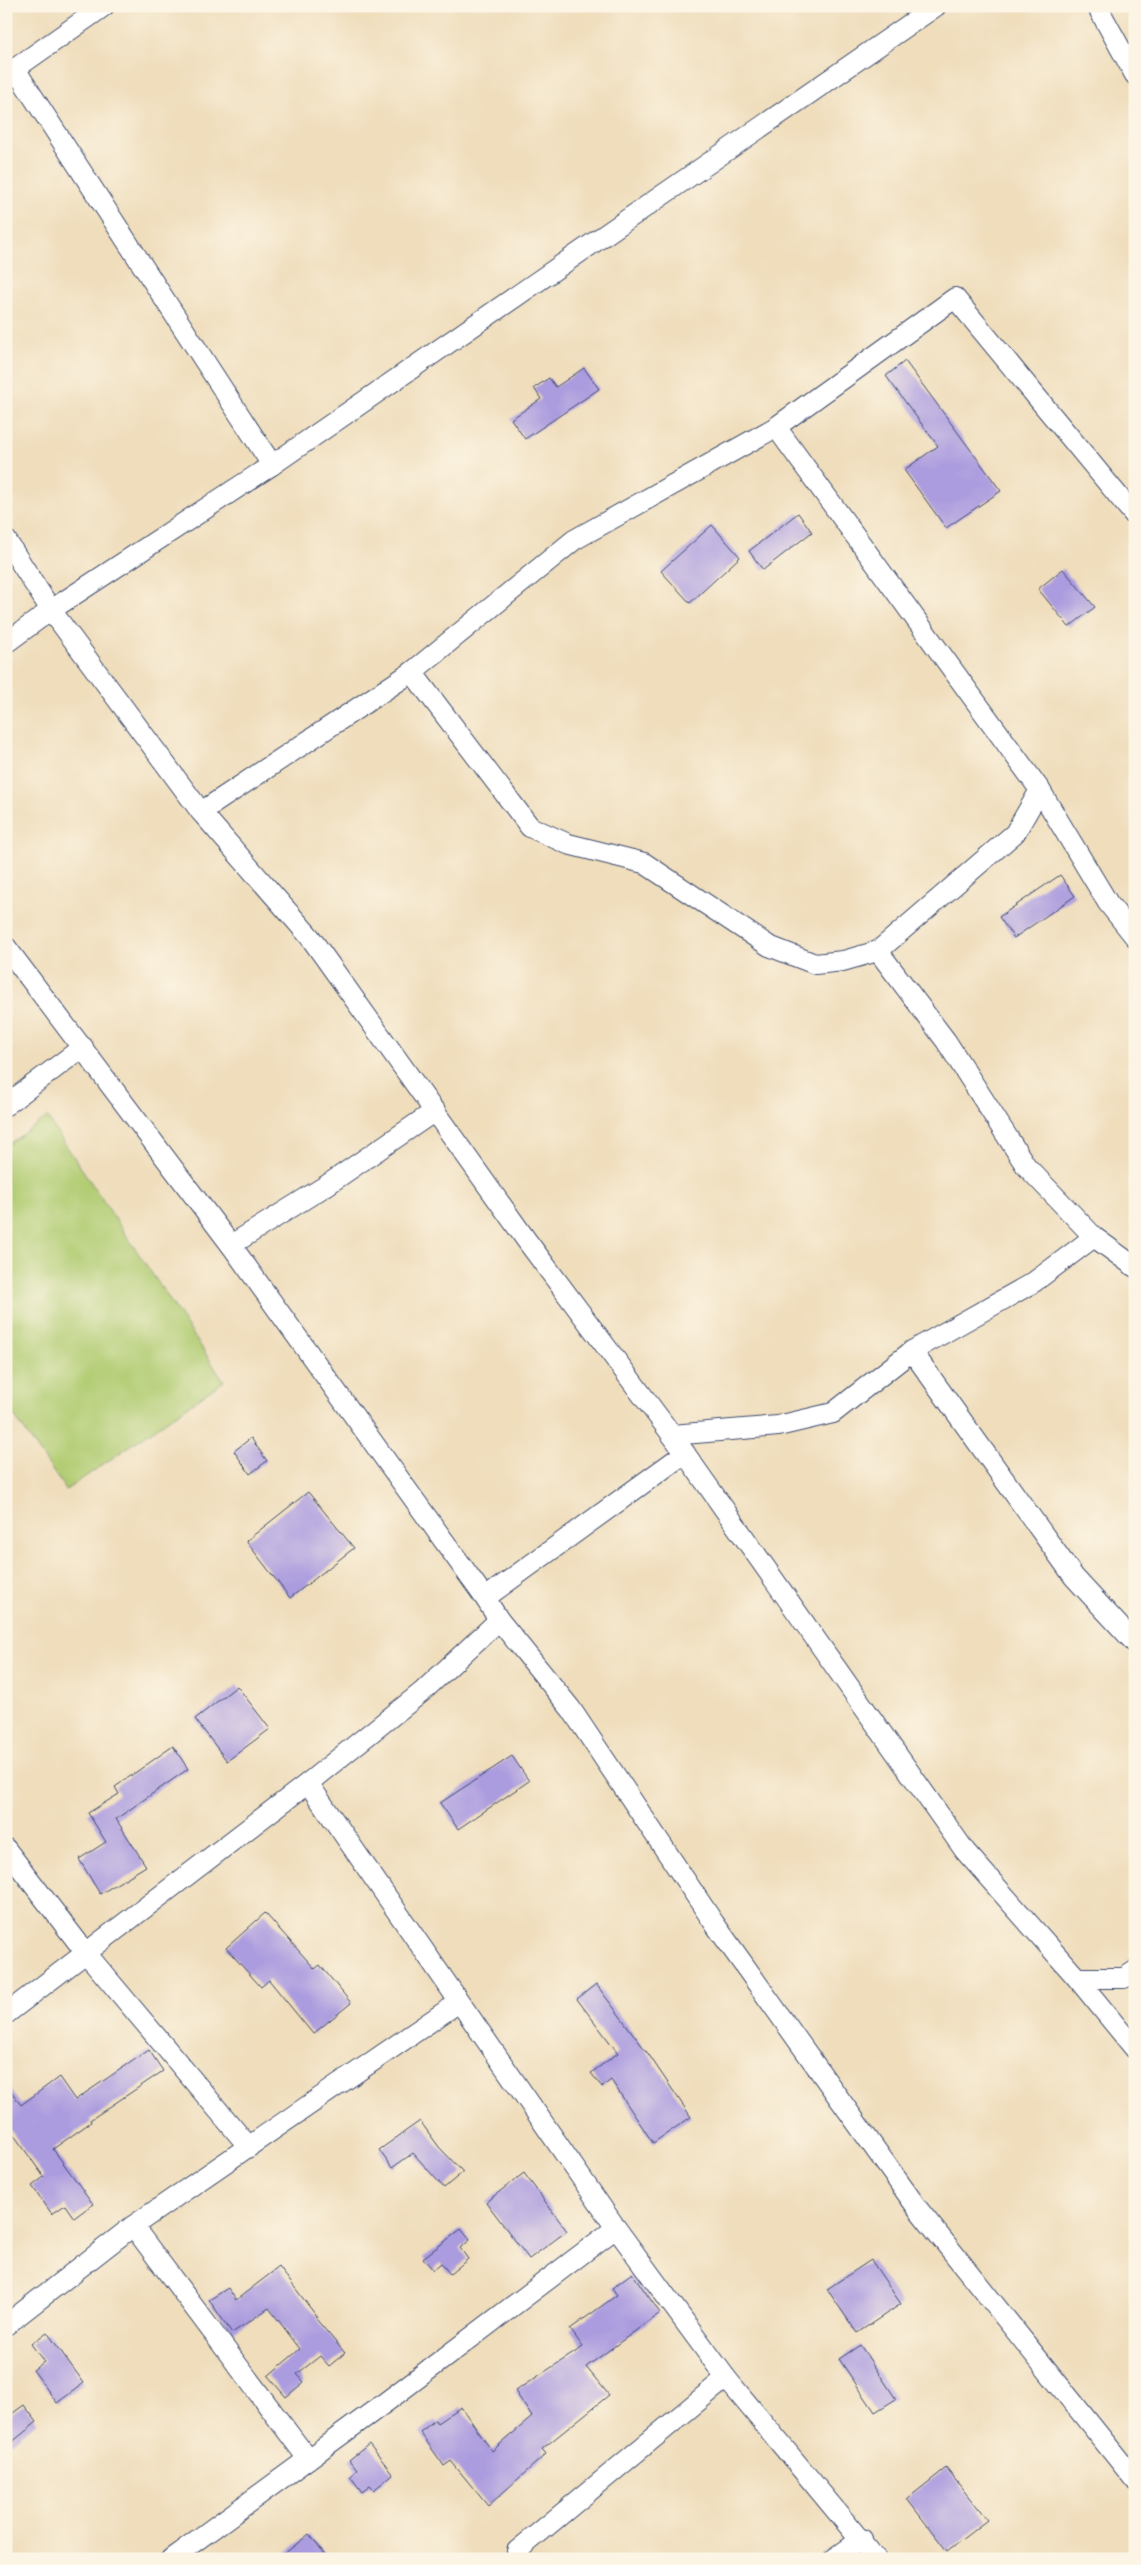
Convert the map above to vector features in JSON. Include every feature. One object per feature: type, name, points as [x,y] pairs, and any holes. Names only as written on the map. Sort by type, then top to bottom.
[{"type":"street","points":[[104,6],[11,72],[272,465]]},
{"type":"street","points":[[6,643],[51,610],[272,465],[936,6]]},
{"type":"street","points":[[1097,6],[1135,74]]},
{"type":"street","points":[[201,812],[412,672],[574,540],[776,427],[955,298],[1135,516]]},
{"type":"street","points":[[776,427],[1040,790],[1108,903],[1135,937]]},
{"type":"street","points":[[6,540],[51,610],[201,812],[310,938],[527,1241],[685,1453],[965,1851],[1077,1978],[1135,2049]]},
{"type":"street","points":[[412,672],[530,827],[568,844],[644,862],[769,946],[815,964],[843,961],[878,951],[1015,834],[1040,790]]},
{"type":"street","points":[[6,947],[231,1245],[499,1620],[571,1709],[714,1922],[918,2209],[1135,2480]]},
{"type":"street","points":[[878,951],[946,1041],[1026,1166],[1094,1237],[1135,1267]]},
{"type":"street","points":[[6,1105],[83,1047]]},
{"type":"street","points":[[231,1245],[327,1185],[435,1111]]},
{"type":"street","points":[[672,1435],[778,1426],[833,1413],[912,1351],[1034,1282],[1094,1237]]},
{"type":"street","points":[[912,1351],[1074,1577],[1135,1643]]},
{"type":"street","points":[[485,1598],[685,1453]]},
{"type":"street","points":[[6,2014],[308,1783],[422,1692],[499,1620]]},
{"type":"street","points":[[308,1783],[616,2228],[726,2378],[862,2539],[876,2559]]},
{"type":"street","points":[[6,1849],[86,1953],[249,2147]]},
{"type":"street","points":[[1077,1978],[1124,1978],[1135,1971]]},
{"type":"street","points":[[6,2325],[133,2226],[459,2002]]},
{"type":"street","points":[[133,2226],[308,2459]]},
{"type":"street","points":[[171,2559],[308,2459],[616,2228]]},
{"type":"street","points":[[517,2551],[726,2378]]},
{"type":"street","points":[[834,2559],[862,2539]]},
{"type":"green space","points":[[47,1117],[224,1381],[66,1490],[6,1404],[6,1146]]},
{"type":"building","points":[[905,361],[1001,491],[946,528],[904,470],[938,446],[886,376]]},
{"type":"building","points":[[584,368],[599,389],[525,439],[511,419],[541,399],[534,388],[549,378],[556,387]]},
{"type":"building","points":[[798,513],[812,532],[763,570],[749,551]]},
{"type":"building","points":[[712,525],[740,557],[690,603],[661,571]]},
{"type":"building","points":[[1063,569],[1095,607],[1069,627],[1038,589]]},
{"type":"building","points":[[1060,875],[1075,896],[1014,938],[999,917]]},
{"type":"building","points":[[251,1438],[267,1461],[250,1474],[234,1451]]},
{"type":"building","points":[[308,1492],[354,1548],[290,1598],[246,1541]]},
{"type":"building","points":[[237,1686],[270,1729],[227,1761],[195,1719]]},
{"type":"building","points":[[173,1746],[188,1769],[116,1819],[146,1866],[100,1894],[79,1859],[106,1842],[88,1813],[119,1794],[115,1787]]},
{"type":"building","points":[[512,1756],[529,1781],[458,1829],[440,1803]]},
{"type":"building","points":[[265,1913],[315,1969],[320,1965],[351,2003],[313,2034],[269,1980],[261,1987],[226,1948]]},
{"type":"building","points":[[596,1984],[649,2055],[691,2117],[653,2143],[611,2080],[602,2087],[591,2073],[618,2053],[577,1999]]},
{"type":"building","points":[[149,2050],[163,2071],[90,2120],[91,2122],[53,2149],[93,2204],[74,2218],[65,2205],[52,2214],[32,2186],[44,2177],[6,2124],[6,2084],[21,2105],[59,2077],[75,2100]]},
{"type":"building","points":[[420,2121],[439,2147],[463,2172],[444,2188],[413,2153],[392,2168],[379,2150]]},
{"type":"building","points":[[524,2173],[567,2231],[529,2259],[486,2202]]},
{"type":"building","points":[[461,2229],[470,2240],[460,2248],[468,2259],[450,2274],[441,2263],[433,2270],[423,2258]]},
{"type":"building","points":[[871,2260],[901,2304],[857,2333],[827,2289]]},
{"type":"building","points":[[279,2267],[318,2318],[316,2319],[345,2353],[329,2366],[320,2356],[297,2374],[304,2382],[286,2397],[268,2376],[300,2349],[269,2308],[232,2333],[209,2300],[228,2288],[236,2300]]},
{"type":"building","points":[[632,2273],[660,2313],[586,2367],[609,2395],[542,2449],[546,2454],[488,2506],[451,2461],[444,2466],[420,2432],[435,2420],[437,2423],[461,2407],[492,2451],[532,2417],[515,2391],[583,2347],[570,2329],[617,2295],[612,2288]]},
{"type":"building","points":[[47,2332],[84,2383],[57,2403],[33,2370],[44,2362],[31,2344]]},
{"type":"building","points":[[860,2345],[896,2399],[875,2412],[839,2359]]},
{"type":"building","points":[[24,2405],[37,2422],[6,2447],[6,2418]]},
{"type":"building","points":[[369,2444],[393,2474],[374,2490],[370,2486],[362,2492],[350,2476],[357,2470],[349,2460]]},
{"type":"building","points":[[946,2468],[987,2520],[947,2551],[907,2499]]},
{"type":"building","points":[[309,2534],[329,2559],[278,2559]]}]
